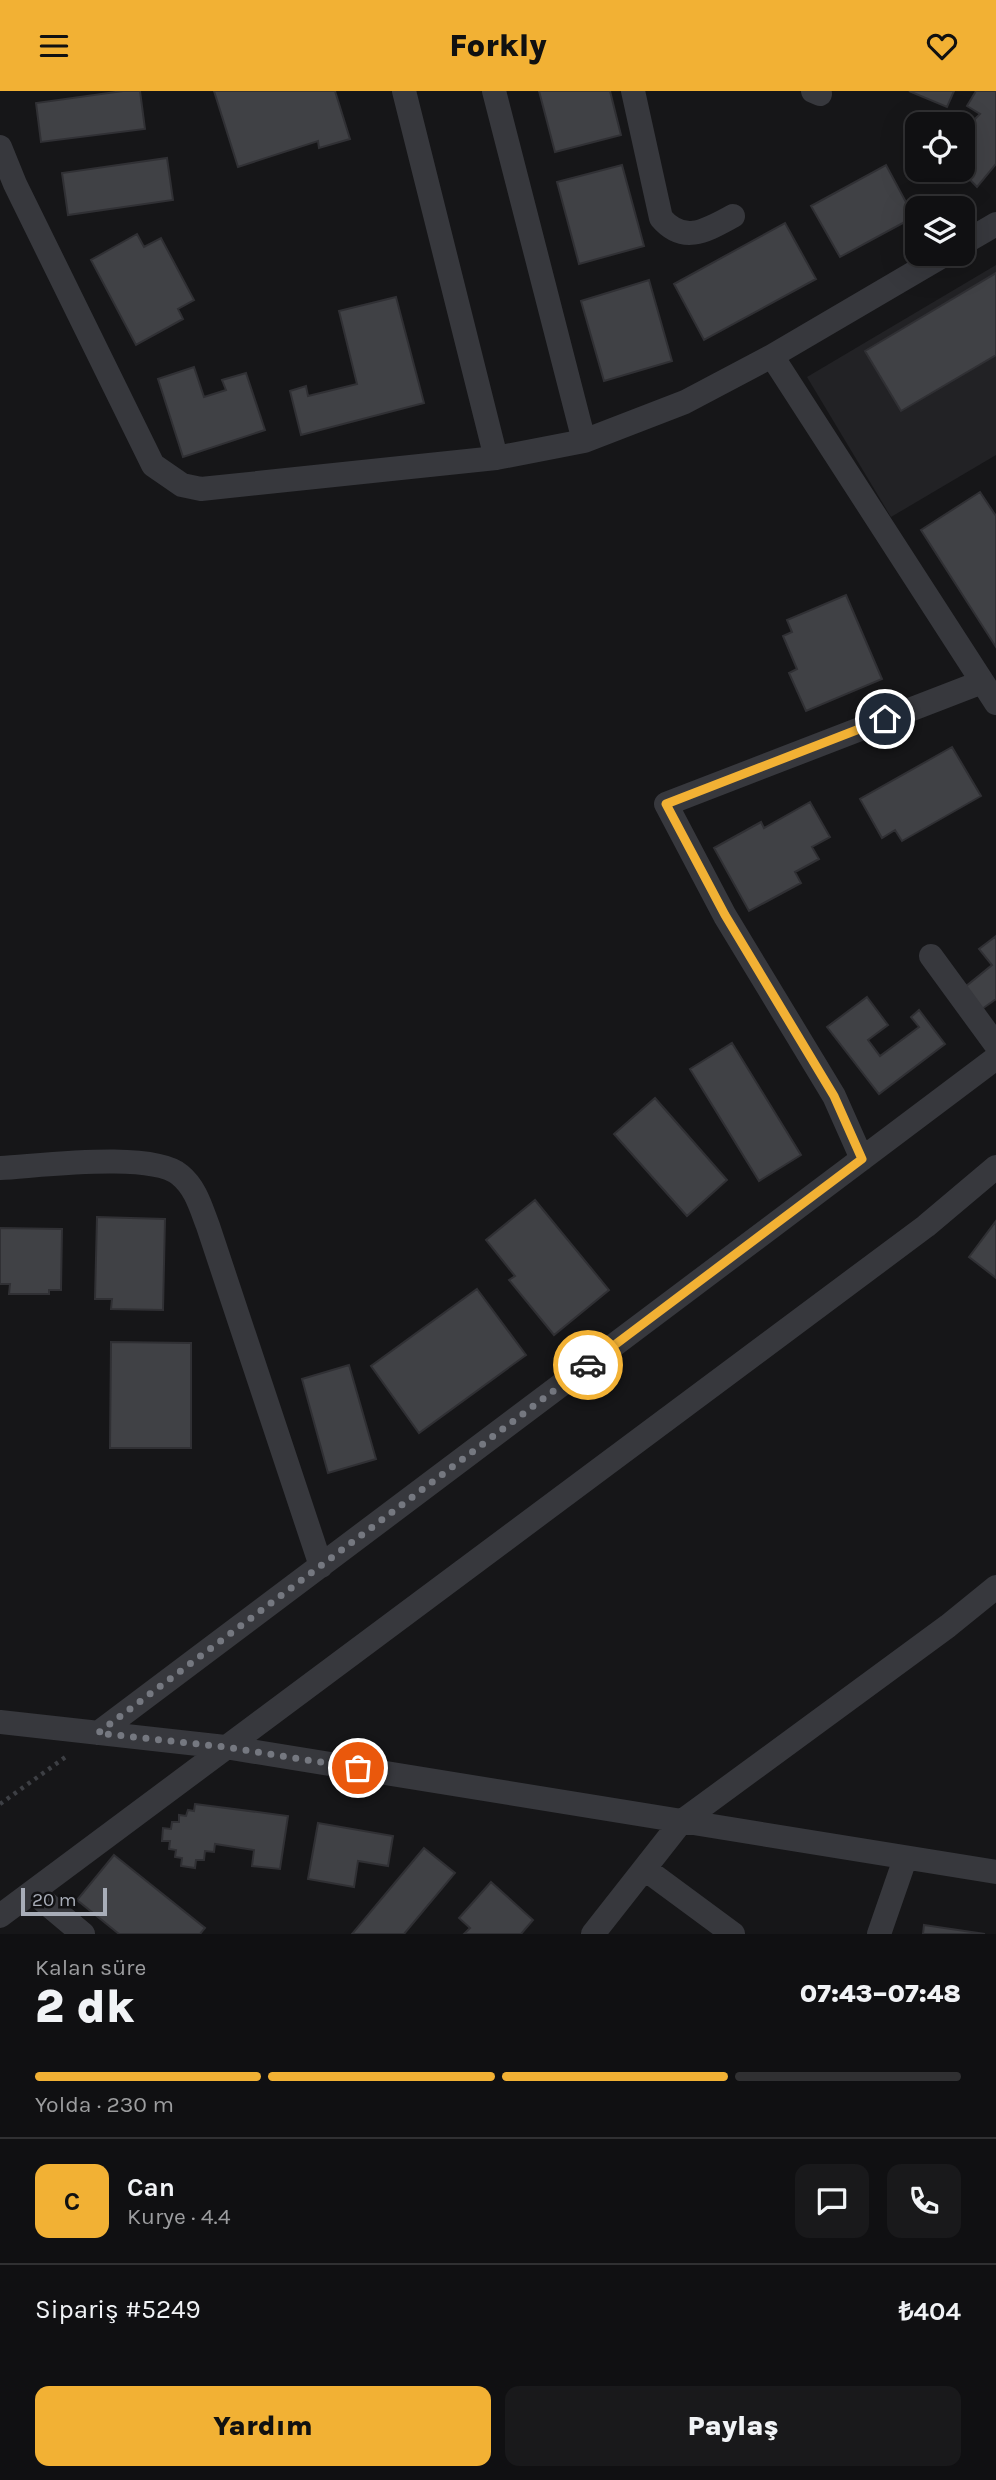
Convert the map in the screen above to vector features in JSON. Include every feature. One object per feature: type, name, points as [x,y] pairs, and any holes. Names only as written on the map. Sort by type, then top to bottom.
[{"type":"street","points":[[404,91],[496,458]]},
{"type":"street","points":[[494,91],[584,441]]},
{"type":"street","points":[[633,91],[661,218],[675,231],[687,235],[699,234],[733,216]]},
{"type":"street","points":[[0,147],[143,448],[153,465],[167,477],[182,485],[201,489],[224,489],[496,458],[584,441],[685,401],[772,356],[926,266]]},
{"type":"street","points":[[975,236],[996,224]]},
{"type":"street","points":[[772,356],[996,703]]},
{"type":"street","points":[[862,1159],[834,1096],[725,915],[666,804],[982,681]]},
{"type":"street","points":[[931,956],[996,1045]]},
{"type":"street","points":[[98,1733],[996,1058]]},
{"type":"street","points":[[0,1168],[153,1163],[180,1174],[191,1186],[208,1226],[321,1566]]},
{"type":"street","points":[[0,1916],[926,1226],[996,1167]]},
{"type":"street","points":[[593,1934],[681,1822],[895,1666],[996,1587]]},
{"type":"street","points":[[0,1722],[225,1747],[996,1872]]},
{"type":"street","points":[[879,1934],[905,1859]]},
{"type":"street","points":[[645,1870],[733,1934]]},
{"type":"street","points":[[33,1892],[83,1934]]},
{"type":"path","points":[[0,1804],[98,1733]]},
{"type":"shaded area","points":[[996,265],[996,455],[891,517],[807,377]]},
{"type":"building","points":[[140,91],[145,129],[41,142],[36,103]]},
{"type":"building","points":[[214,91],[335,91],[350,139],[319,148],[318,141],[238,167]]},
{"type":"building","points":[[539,91],[610,91],[621,135],[555,152]]},
{"type":"building","points":[[909,91],[954,91],[947,107]]},
{"type":"building","points":[[976,91],[996,91],[996,164],[977,187],[972,182],[975,182],[975,119],[980,114],[967,106]]},
{"type":"building","points":[[167,158],[173,200],[68,215],[62,173]]},
{"type":"building","points":[[622,165],[644,246],[579,264],[557,182]]},
{"type":"building","points":[[886,165],[905,200],[905,222],[840,257],[811,206]]},
{"type":"building","points":[[785,223],[816,279],[704,340],[674,284]]},
{"type":"building","points":[[137,234],[144,247],[161,238],[194,300],[178,309],[183,319],[136,345],[91,260]]},
{"type":"building","points":[[996,273],[996,355],[901,411],[865,351]]},
{"type":"building","points":[[649,280],[672,361],[604,381],[581,301]]},
{"type":"building","points":[[396,297],[424,403],[301,435],[290,391],[306,386],[308,396],[357,384],[339,311]]},
{"type":"building","points":[[194,367],[204,397],[226,390],[222,380],[246,373],[265,430],[183,457],[158,379]]},
{"type":"building","points":[[980,492],[996,516],[996,647],[921,530]]},
{"type":"building","points":[[846,595],[882,679],[806,711],[789,673],[797,669],[783,636],[792,632],[787,620]]},
{"type":"building","points":[[952,747],[981,796],[902,841],[895,830],[882,838],[860,799]]},
{"type":"building","points":[[810,802],[830,837],[812,847],[819,859],[795,872],[801,883],[749,911],[714,848],[761,822],[764,828]]},
{"type":"building","points":[[996,936],[996,999],[982,1009],[965,987],[992,965],[979,949]]},
{"type":"building","points":[[867,997],[888,1025],[868,1040],[880,1056],[919,1027],[911,1017],[919,1010],[945,1044],[879,1094],[827,1027]]},
{"type":"building","points":[[732,1043],[801,1155],[759,1181],[690,1069]]},
{"type":"building","points":[[655,1098],[727,1180],[687,1216],[614,1134]]},
{"type":"building","points":[[535,1200],[609,1290],[554,1335],[509,1280],[515,1276],[486,1240]]},
{"type":"building","points":[[97,1217],[165,1219],[163,1310],[111,1309],[112,1299],[95,1299]]},
{"type":"building","points":[[996,1221],[996,1278],[969,1257]]},
{"type":"building","points":[[0,1228],[62,1229],[61,1290],[49,1290],[49,1294],[9,1294],[10,1284],[0,1284]]},
{"type":"building","points":[[477,1289],[526,1355],[419,1433],[371,1366]]},
{"type":"building","points":[[111,1342],[191,1343],[191,1448],[110,1448]]},
{"type":"building","points":[[349,1365],[376,1459],[328,1473],[302,1379]]},
{"type":"building","points":[[195,1804],[288,1816],[280,1869],[252,1866],[254,1850],[215,1844],[214,1852],[205,1851],[204,1860],[196,1860],[195,1868],[181,1866],[182,1858],[175,1857],[176,1850],[169,1849],[170,1841],[162,1841],[163,1828],[171,1829],[172,1822],[179,1822],[179,1815],[186,1816],[188,1810],[194,1811]]},
{"type":"building","points":[[318,1823],[393,1836],[388,1866],[358,1861],[354,1887],[308,1879]]},
{"type":"building","points":[[424,1848],[455,1873],[404,1934],[352,1934]]},
{"type":"building","points":[[114,1855],[205,1928],[200,1934],[119,1934],[77,1900]]},
{"type":"building","points":[[491,1882],[533,1920],[521,1934],[464,1934],[470,1928],[459,1918]]},
{"type":"building","points":[[924,1925],[985,1934],[923,1934]]},
{"type":"way so far","points":[[358,1768],[225,1747],[98,1733],[588,1365]]},
{"type":"route","points":[[588,1365],[862,1159],[834,1096],[725,915],[666,804],[885,719]]}]
